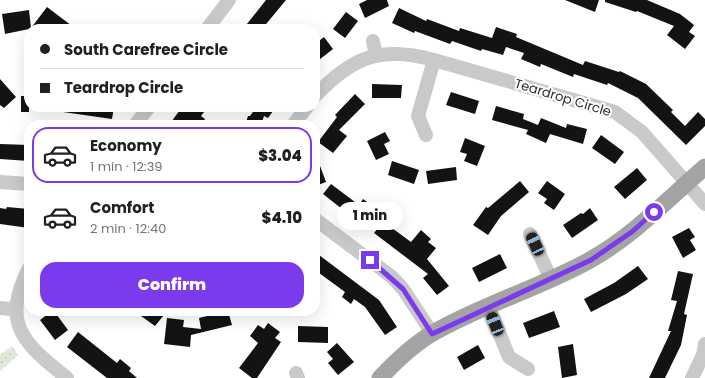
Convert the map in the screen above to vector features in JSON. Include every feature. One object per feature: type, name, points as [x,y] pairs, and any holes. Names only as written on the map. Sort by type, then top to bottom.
[{"type":"main road","points":[[380,378],[406,353],[432,334],[488,306],[552,279],[591,260],[610,248],[633,231],[705,166]]},
{"type":"street","points":[[211,24],[229,0]]},
{"type":"street","points":[[373,41],[376,56]]},
{"type":"street","name":"Teardrop Circle","points":[[320,91],[338,74],[356,62],[376,56],[409,54],[615,112],[642,132],[705,204]]},
{"type":"street","points":[[426,134],[418,116],[434,60]]},
{"type":"street","points":[[139,120],[145,112]]},
{"type":"street","points":[[297,120],[303,112]]},
{"type":"street","points":[[0,182],[24,184]]},
{"type":"street","points":[[320,223],[392,278],[403,289],[432,334]]},
{"type":"street","points":[[530,234],[552,279]]},
{"type":"street","points":[[24,276],[6,308],[14,328],[24,343],[67,378]]},
{"type":"street","points":[[488,306],[509,357],[528,369]]},
{"type":"street","points":[[692,378],[703,355],[705,344]]},
{"type":"green space","points":[[12,346],[18,355],[0,371],[0,355]]},
{"type":"building","points":[[266,0],[286,0],[266,24],[247,24]]},
{"type":"building","points":[[367,0],[387,0],[389,6],[365,18],[359,4]]},
{"type":"building","points":[[565,0],[599,0],[595,12]]},
{"type":"building","points":[[605,0],[647,0],[680,14],[694,25],[689,32],[695,36],[685,49],[667,35],[674,26],[637,11],[636,12],[605,2]]},
{"type":"building","points":[[47,7],[69,24],[34,24]]},
{"type":"building","points":[[399,8],[426,21],[427,19],[459,31],[460,28],[492,38],[496,27],[517,34],[516,37],[583,65],[585,61],[619,72],[620,71],[646,84],[673,110],[671,112],[685,126],[698,112],[705,119],[705,126],[686,145],[638,98],[608,83],[607,85],[574,74],[573,77],[541,64],[540,67],[521,59],[524,53],[506,47],[503,55],[482,49],[481,51],[452,41],[450,44],[415,31],[414,33],[392,23]]},
{"type":"building","points":[[29,10],[31,24],[24,24],[24,30],[5,34],[2,14]]},
{"type":"building","points":[[346,12],[358,21],[345,38],[333,29]]},
{"type":"building","points":[[324,37],[333,49],[320,59],[320,40]]},
{"type":"building","points":[[0,79],[16,97],[4,108],[0,105]]},
{"type":"building","points":[[372,84],[402,85],[401,98],[372,98]]},
{"type":"building","points":[[451,92],[479,101],[475,114],[446,105]]},
{"type":"building","points":[[355,94],[365,104],[339,130],[347,136],[333,153],[320,143],[320,139],[337,117],[335,115]]},
{"type":"building","points":[[21,96],[24,96],[24,112],[21,112]]},
{"type":"building","points":[[496,106],[524,114],[523,119],[538,125],[541,118],[566,128],[567,124],[587,129],[583,144],[550,134],[546,143],[526,134],[528,130],[492,120]]},
{"type":"building","points":[[63,112],[113,112],[112,119]]},
{"type":"building","points":[[178,112],[204,112],[201,116],[204,120],[173,120]]},
{"type":"building","points":[[253,112],[272,112],[268,118],[264,116],[263,120],[247,120],[248,116],[250,116]]},
{"type":"building","points":[[385,132],[390,141],[384,144],[389,154],[376,160],[367,141]]},
{"type":"building","points":[[601,135],[624,152],[615,164],[592,148]]},
{"type":"building","points":[[465,138],[485,146],[477,166],[464,161],[467,154],[460,152]]},
{"type":"building","points":[[0,144],[24,145],[24,161],[0,159]]},
{"type":"building","points":[[392,161],[419,170],[414,184],[388,175]]},
{"type":"building","points":[[320,166],[326,182],[320,184]]},
{"type":"building","points":[[456,167],[457,180],[428,184],[426,171]]},
{"type":"building","points":[[637,168],[647,180],[625,199],[614,187]]},
{"type":"building","points":[[520,181],[529,192],[501,216],[488,235],[473,225],[486,207],[488,208]]},
{"type":"building","points":[[547,181],[565,194],[554,210],[544,203],[547,199],[538,193]]},
{"type":"building","points":[[331,184],[359,205],[363,199],[381,212],[377,217],[411,242],[421,230],[431,239],[428,242],[436,248],[427,259],[449,286],[437,295],[423,278],[428,274],[374,233],[378,228],[365,218],[361,224],[323,194]]},
{"type":"building","points":[[7,207],[24,209],[24,227],[0,224],[0,208],[6,209]]},
{"type":"building","points":[[590,208],[598,220],[572,238],[563,225],[581,213],[583,214]]},
{"type":"building","points":[[689,228],[695,237],[690,240],[696,250],[683,258],[672,237]]},
{"type":"building","points":[[500,254],[507,268],[479,282],[472,268]]},
{"type":"building","points":[[320,256],[379,300],[397,327],[385,335],[365,307],[354,299],[351,304],[342,297],[345,292],[320,274]]},
{"type":"building","points":[[638,266],[648,279],[626,294],[591,312],[584,299],[614,283]]},
{"type":"building","points":[[678,271],[693,274],[684,314],[687,315],[681,345],[665,378],[649,378],[671,331],[668,331],[677,301],[671,300]]},
{"type":"building","points":[[554,311],[560,327],[529,338],[523,323]]},
{"type":"building","points":[[45,316],[58,316],[68,330],[55,340],[40,320]]},
{"type":"building","points":[[141,316],[163,316],[155,326]]},
{"type":"building","points":[[207,316],[229,316],[232,325],[191,335],[190,347],[164,344],[167,318],[184,320],[183,327],[201,329],[199,318]]},
{"type":"building","points":[[268,323],[280,332],[275,338],[281,342],[257,378],[252,378],[239,368],[258,343],[250,336],[258,325],[264,329]]},
{"type":"building","points":[[298,326],[328,327],[328,343],[298,342]]},
{"type":"building","points":[[78,332],[117,363],[120,359],[131,368],[129,371],[137,378],[107,378],[67,347]]},
{"type":"building","points":[[337,343],[354,362],[338,375],[328,363],[333,359],[327,352]]},
{"type":"building","points":[[573,344],[577,375],[562,378],[558,347]]},
{"type":"building","points":[[478,345],[485,358],[464,370],[457,357]]},
{"type":"route","points":[[370,260],[381,268],[403,289],[432,334],[452,322],[570,271],[591,260],[633,231],[654,212]]}]
